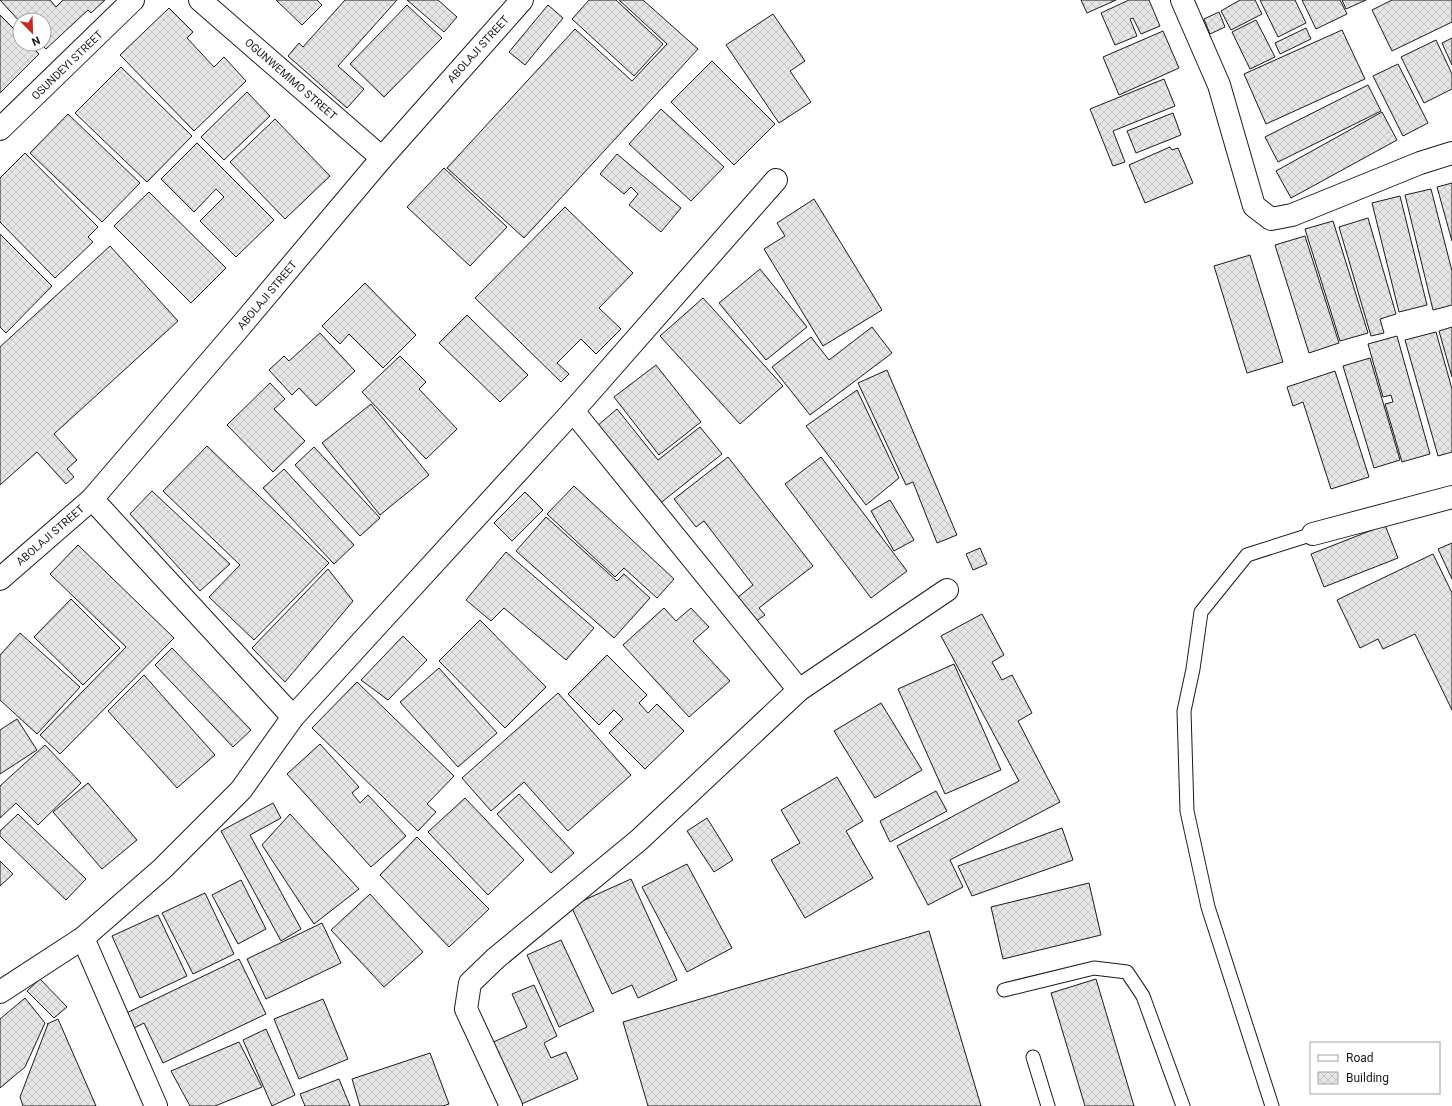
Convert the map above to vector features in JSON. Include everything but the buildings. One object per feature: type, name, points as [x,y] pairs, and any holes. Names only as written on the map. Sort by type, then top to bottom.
[{"type":"street","name":"OSUNDEYI STREET","points":[[0,129],[134,0]]},
{"type":"street","name":"OGUNWEMIMO STREET","points":[[200,0],[382,158]]},
{"type":"street","name":"ABOLAJI STREET","points":[[0,578],[92,499],[382,158],[522,0]]},
{"type":"street","points":[[1182,0],[1219,85],[1254,206],[1271,219],[1292,215],[1420,163],[1452,153]]},
{"type":"street","points":[[0,992],[83,938],[162,869],[241,790],[293,717],[573,411],[776,180]]},
{"type":"street","points":[[573,411],[799,690]]},
{"type":"street","points":[[1313,534],[1452,497]]},
{"type":"street","points":[[92,499],[293,717]]},
{"type":"street","points":[[511,1106],[466,1009],[470,983],[496,958],[638,840],[799,690],[947,590]]},
{"type":"street","points":[[83,938],[156,1106]]},
{"type":"lane","points":[[1272,1106],[1206,900],[1187,811],[1184,711],[1193,669],[1201,612],[1247,555],[1313,534]]},
{"type":"lane","points":[[1004,990],[1094,968],[1127,972],[1143,996],[1183,1106]]},
{"type":"lane","points":[[1033,1057],[1048,1106]]}]
